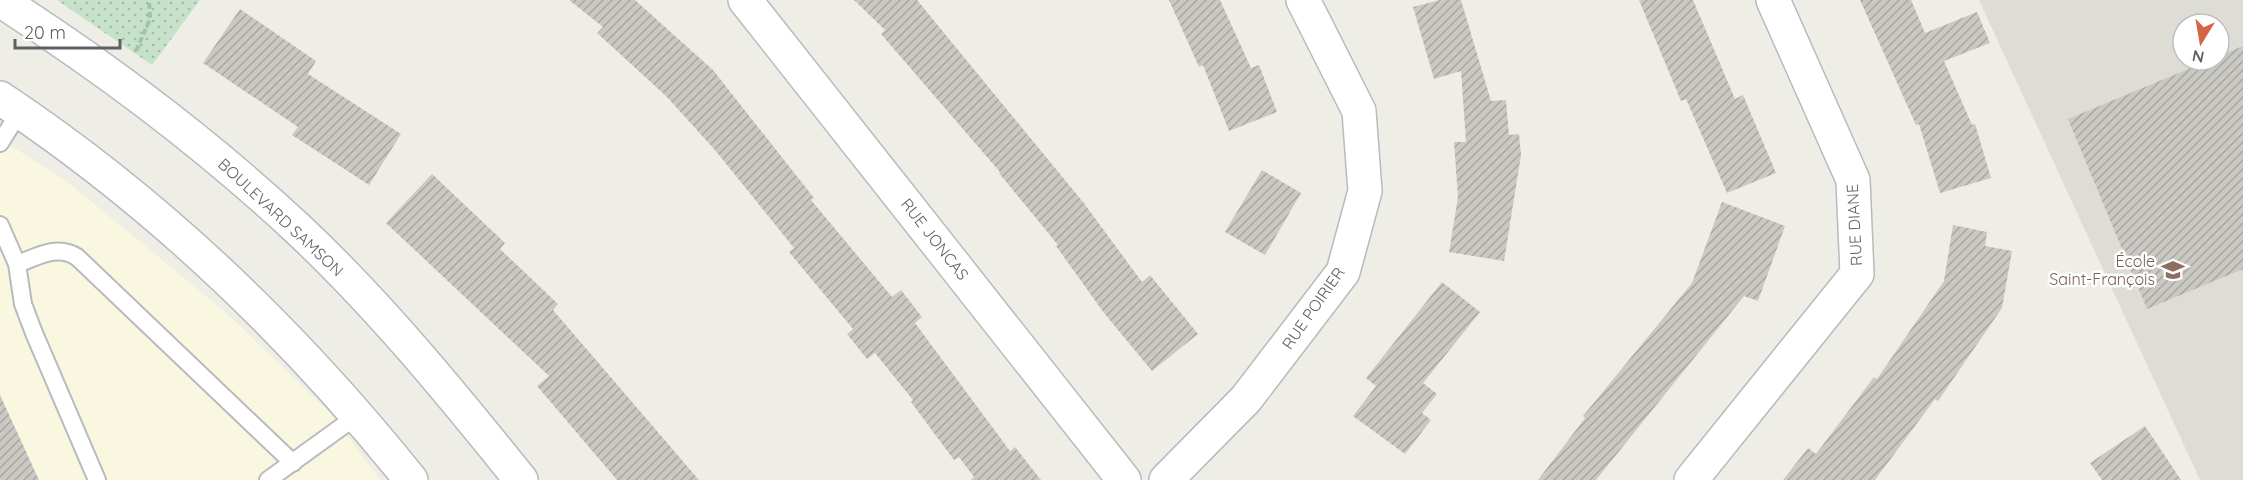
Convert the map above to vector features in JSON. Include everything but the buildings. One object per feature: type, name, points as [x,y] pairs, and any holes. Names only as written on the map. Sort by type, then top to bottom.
[{"type":"street","name":"BOULEVARD SAMSON","points":[[0,0],[99,65],[145,99],[237,173],[299,230],[412,348],[521,480]]},
{"type":"street","name":"RUE JONCAS","points":[[745,0],[1124,480]]},
{"type":"street","name":"RUE POIRIER","points":[[1166,480],[1246,399],[1342,272],[1346,261],[1365,192],[1359,111],[1303,0]]},
{"type":"street","name":"RUE DIANE","points":[[1691,480],[1857,273],[1853,180],[1773,0]]},
{"type":"street","points":[[10,104],[135,196],[210,262],[285,334],[358,415],[411,480]]},
{"type":"lane","points":[[0,143],[10,104]]},
{"type":"lane","points":[[0,225],[17,264],[23,304],[97,480]]},
{"type":"lane","points":[[17,264],[54,251],[63,250],[77,257],[293,463]]},
{"type":"lane","points":[[268,480],[358,415]]},
{"type":"path","points":[[133,57],[150,19],[149,0]]},
{"type":"shaded area","name":"École Saint-François","points":[[1979,0],[2243,0],[2243,480],[2200,480]]},
{"type":"shaded area","points":[[0,139],[66,181],[223,310],[330,413],[380,480],[0,480]]},
{"type":"green space","points":[[57,0],[200,0],[152,65]]},
{"type":"place","name":"École Saint-François","points":[[2173,270]]}]
